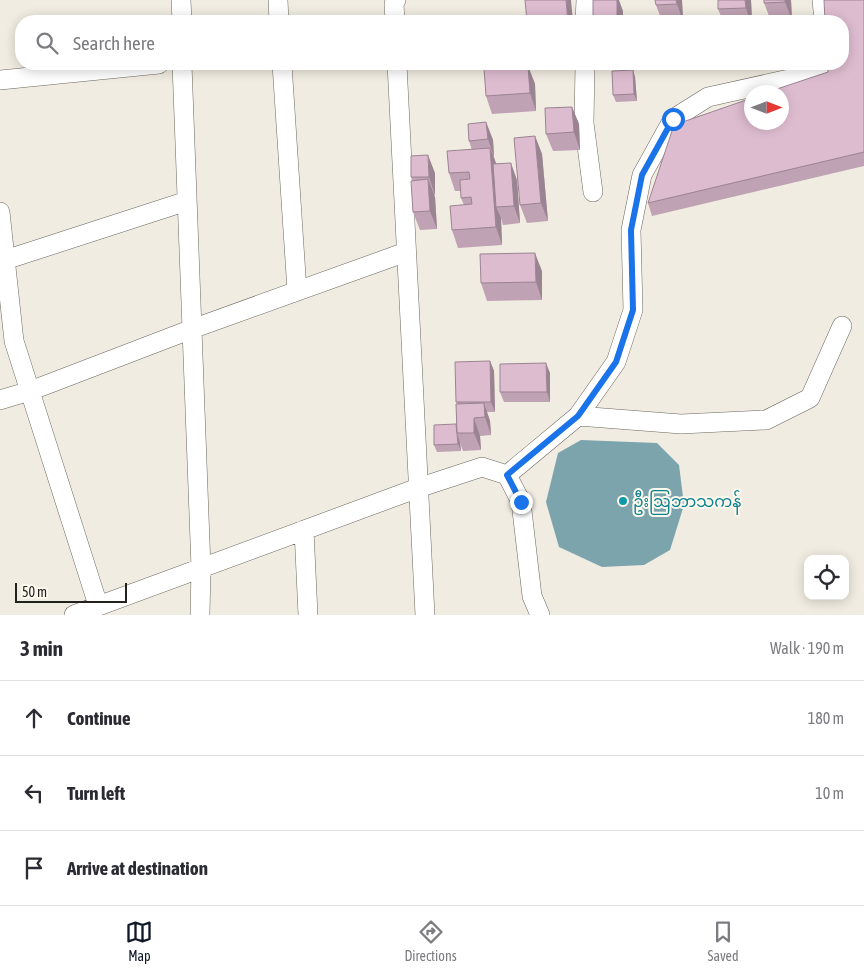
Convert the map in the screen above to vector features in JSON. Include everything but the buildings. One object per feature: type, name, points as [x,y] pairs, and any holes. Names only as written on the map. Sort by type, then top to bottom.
[{"type":"street","points":[[181,0],[182,15]]},
{"type":"street","points":[[278,0],[279,15]]},
{"type":"street","points":[[585,15],[586,0]]},
{"type":"street","points":[[822,0],[823,15]]},
{"type":"street","points":[[849,66],[864,65]]},
{"type":"street","points":[[0,80],[99,70]]},
{"type":"street","points":[[182,70],[200,568],[200,615]]},
{"type":"street","points":[[282,70],[297,291]]},
{"type":"street","points":[[397,70],[425,615]]},
{"type":"street","points":[[585,70],[584,123],[593,192]]},
{"type":"street","points":[[507,475],[578,416],[616,362],[633,310],[631,230],[642,175],[673,119],[708,97],[817,70]]},
{"type":"street","points":[[6,260],[187,201]]},
{"type":"street","points":[[0,212],[14,341],[98,605]]},
{"type":"street","points":[[0,400],[30,391],[192,329],[406,252]]},
{"type":"street","points":[[578,416],[681,424],[766,420],[810,398],[842,326]]},
{"type":"street","points":[[74,615],[418,488],[482,467],[507,475],[521,502],[532,596],[540,615]]},
{"type":"street","points":[[304,530],[308,615]]},
{"type":"water","points":[[581,440],[657,443],[679,465],[684,505],[670,550],[644,565],[602,567],[559,547],[546,502],[558,453]]},
{"type":"place","name":"ဦးဩဘာသကန်","points":[[623,501]]},
{"type":"route","points":[[521,502],[507,475],[578,416],[616,362],[633,310],[631,230],[642,175],[673,119]]}]
